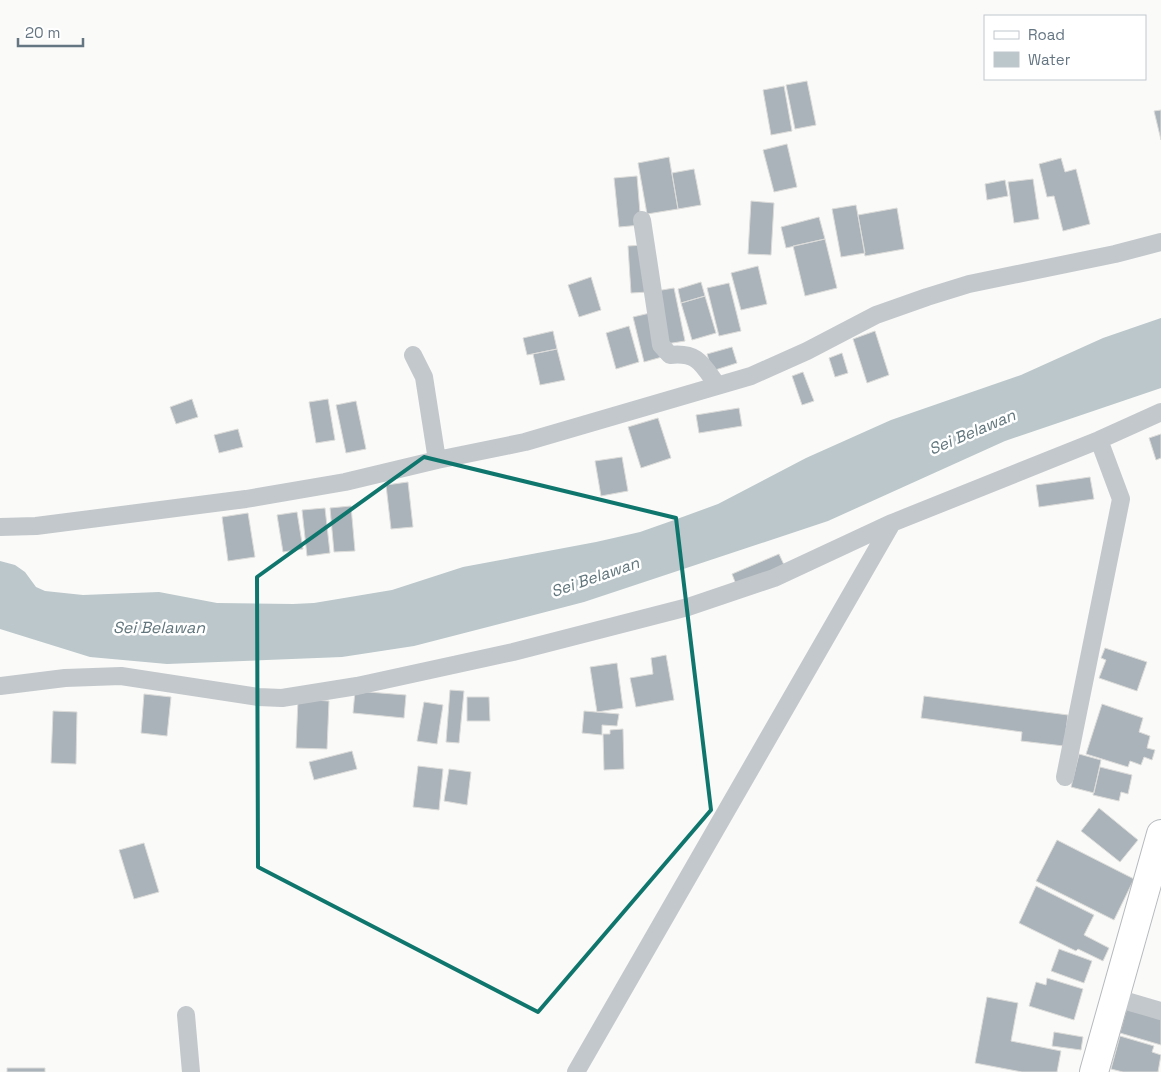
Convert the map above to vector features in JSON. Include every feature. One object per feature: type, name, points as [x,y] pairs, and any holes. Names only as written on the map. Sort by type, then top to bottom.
[{"type":"main road","points":[[1094,1072],[1161,834]]},
{"type":"street","points":[[642,220],[661,345],[670,355],[689,354],[696,358],[717,385]]},
{"type":"street","points":[[0,527],[36,526],[246,499],[345,482],[437,460],[525,442],[751,376],[807,351],[876,315],[927,297],[969,284],[1116,254],[1161,242]]},
{"type":"street","points":[[413,355],[424,377],[437,460]]},
{"type":"street","points":[[0,686],[65,678],[120,676],[258,697],[282,698],[357,686],[513,652],[688,607],[774,578],[892,522],[1099,440],[1161,412]]},
{"type":"street","points":[[1065,777],[1121,499],[1099,440]]},
{"type":"street","points":[[576,1072],[892,522]]},
{"type":"street","points":[[1116,998],[1161,1011]]},
{"type":"street","points":[[186,1014],[191,1072]]},
{"type":"highlighted area","points":[[424,457],[676,518],[711,810],[538,1012],[258,867],[257,577]]},
{"type":"water","name":"Sei Belawan","points":[[1161,318],[1161,388],[1005,441],[828,521],[584,602],[414,646],[342,657],[167,664],[90,657],[0,629],[0,561],[15,565],[25,572],[36,587],[45,591],[83,595],[159,592],[217,603],[293,604],[314,603],[392,590],[463,567],[640,532],[718,504],[806,458],[891,420],[1021,375],[1103,338]]},
{"type":"building","points":[[807,81],[816,125],[795,129],[786,85]]},
{"type":"building","points":[[784,86],[792,131],[771,135],[763,90]]},
{"type":"building","points":[[1161,110],[1161,140],[1154,111]]},
{"type":"building","points":[[787,144],[797,187],[774,192],[763,150]]},
{"type":"building","points":[[669,157],[678,209],[647,214],[638,163]]},
{"type":"building","points":[[1061,158],[1065,172],[1076,169],[1090,224],[1063,231],[1054,196],[1047,197],[1039,164]]},
{"type":"building","points":[[694,169],[701,205],[678,209],[672,173]]},
{"type":"building","points":[[637,176],[641,225],[619,227],[614,178]]},
{"type":"building","points":[[1033,179],[1039,219],[1014,223],[1008,182]]},
{"type":"building","points":[[1005,180],[1008,196],[987,200],[985,184]]},
{"type":"building","points":[[751,201],[774,203],[771,255],[748,254]]},
{"type":"building","points":[[856,205],[865,253],[841,257],[832,209]]},
{"type":"building","points":[[897,208],[904,249],[865,256],[858,215]]},
{"type":"building","points":[[819,217],[825,239],[786,248],[781,227]]},
{"type":"building","points":[[825,239],[837,288],[805,296],[793,246]]},
{"type":"building","points":[[645,245],[648,292],[631,293],[628,246]]},
{"type":"building","points":[[758,266],[767,304],[741,310],[731,273]]},
{"type":"building","points":[[591,277],[601,310],[579,317],[568,285]]},
{"type":"building","points":[[701,282],[705,296],[681,303],[678,289]]},
{"type":"building","points":[[729,283],[741,331],[719,336],[707,288]]},
{"type":"building","points":[[674,288],[685,341],[666,344],[656,291]]},
{"type":"building","points":[[705,296],[716,333],[692,340],[681,303]]},
{"type":"building","points":[[650,313],[662,357],[644,362],[633,317]]},
{"type":"building","points":[[629,326],[639,362],[616,369],[606,333]]},
{"type":"building","points":[[553,331],[557,349],[527,355],[523,338]]},
{"type":"building","points":[[875,331],[889,375],[867,383],[853,339]]},
{"type":"building","points":[[732,347],[737,363],[712,371],[707,354]]},
{"type":"building","points":[[557,349],[565,380],[540,385],[533,354]]},
{"type":"building","points":[[842,353],[848,373],[835,377],[829,358]]},
{"type":"building","points":[[803,372],[814,401],[802,405],[792,376]]},
{"type":"building","points":[[192,399],[198,417],[176,424],[170,407]]},
{"type":"building","points":[[328,399],[335,440],[316,443],[309,402]]},
{"type":"building","points":[[356,401],[366,449],[346,453],[336,405]]},
{"type":"building","points":[[739,408],[742,426],[699,433],[696,415]]},
{"type":"building","points":[[658,418],[671,458],[641,468],[628,427]]},
{"type":"building","points":[[238,429],[243,447],[219,453],[214,435]]},
{"type":"building","points":[[1161,434],[1161,458],[1156,460],[1149,438]]},
{"type":"building","points":[[622,457],[628,491],[601,496],[595,461]]},
{"type":"building","points":[[1090,477],[1094,499],[1039,507],[1036,485]]},
{"type":"building","points":[[408,482],[413,527],[391,529],[386,485]]},
{"type":"building","points":[[351,506],[355,551],[334,552],[330,508]]},
{"type":"building","points":[[325,508],[330,553],[307,556],[302,510]]},
{"type":"building","points":[[297,512],[303,549],[283,552],[277,515]]},
{"type":"building","points":[[248,513],[255,557],[228,561],[222,517]]},
{"type":"building","points":[[779,554],[785,567],[737,587],[732,574]]},
{"type":"building","points":[[1105,648],[1147,662],[1137,691],[1099,678],[1106,660],[1101,658]]},
{"type":"building","points":[[666,655],[674,700],[636,707],[630,678],[653,674],[651,658]]},
{"type":"building","points":[[617,663],[623,708],[597,712],[590,667]]},
{"type":"building","points":[[450,690],[464,691],[459,743],[446,742]]},
{"type":"building","points":[[355,691],[406,695],[404,718],[353,713]]},
{"type":"building","points":[[144,694],[171,697],[167,736],[141,733]]},
{"type":"building","points":[[924,696],[1068,715],[1064,746],[1021,741],[1022,732],[921,718]]},
{"type":"building","points":[[467,697],[489,697],[490,721],[467,721]]},
{"type":"building","points":[[298,699],[329,701],[327,749],[296,748]]},
{"type":"building","points":[[424,702],[443,705],[437,744],[417,741]]},
{"type":"building","points":[[1102,704],[1143,718],[1139,732],[1150,736],[1147,748],[1155,750],[1152,760],[1144,757],[1141,765],[1130,761],[1128,767],[1086,754]]},
{"type":"building","points":[[53,711],[77,712],[76,764],[51,763]]},
{"type":"building","points":[[584,711],[619,714],[617,726],[602,725],[602,735],[582,733]]},
{"type":"building","points":[[623,729],[624,769],[604,770],[603,734],[610,734],[610,730]]},
{"type":"building","points":[[352,751],[357,769],[314,780],[309,762]]},
{"type":"building","points":[[1079,754],[1101,760],[1094,793],[1071,787]]},
{"type":"building","points":[[418,766],[443,769],[439,810],[413,807]]},
{"type":"building","points":[[1100,767],[1132,775],[1128,794],[1121,792],[1119,801],[1093,795]]},
{"type":"building","points":[[449,769],[471,772],[467,805],[444,801]]},
{"type":"building","points":[[1099,808],[1138,840],[1120,862],[1081,831]]},
{"type":"building","points":[[1057,840],[1134,879],[1114,920],[1036,881]]},
{"type":"building","points":[[144,843],[159,892],[134,899],[119,850]]},
{"type":"building","points":[[1036,886],[1094,915],[1084,935],[1109,948],[1103,961],[1078,949],[1076,951],[1019,923]]},
{"type":"building","points":[[1059,949],[1092,961],[1084,983],[1051,971]]},
{"type":"building","points":[[1047,978],[1083,989],[1074,1020],[1029,1006],[1036,982],[1046,985]]},
{"type":"building","points":[[987,997],[1018,1003],[1011,1041],[1061,1051],[1057,1072],[1022,1072],[975,1063]]},
{"type":"building","points":[[1127,1008],[1161,1017],[1161,1045],[1120,1033]]},
{"type":"building","points":[[1054,1032],[1083,1037],[1081,1050],[1052,1046]]},
{"type":"building","points":[[1120,1036],[1154,1046],[1152,1052],[1161,1055],[1158,1072],[1123,1072],[1111,1069]]},
{"type":"building","points":[[7,1068],[45,1068],[45,1072],[7,1072]]}]
